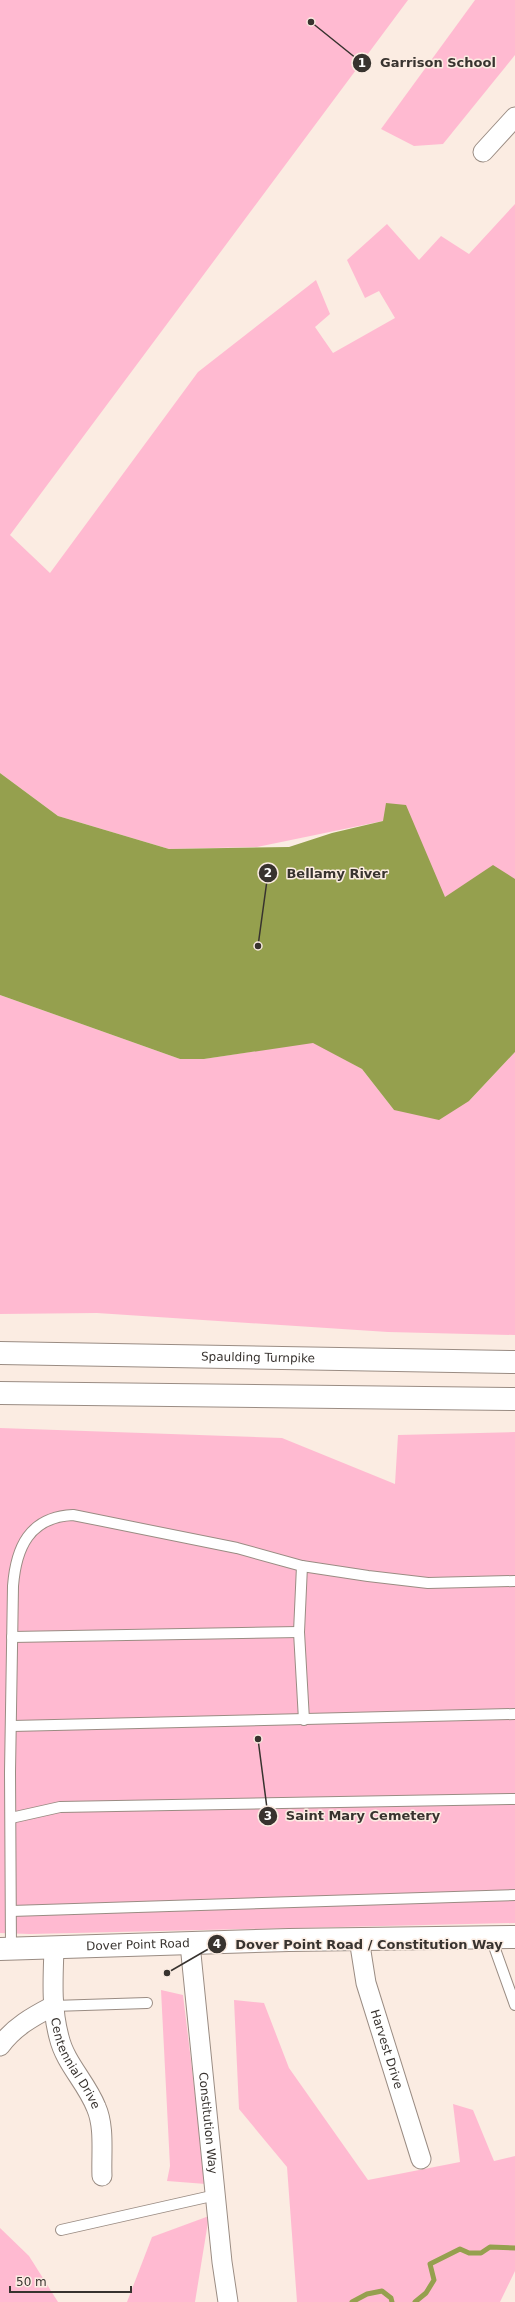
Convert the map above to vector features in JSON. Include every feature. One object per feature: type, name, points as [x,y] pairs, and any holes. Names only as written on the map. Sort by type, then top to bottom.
[{"type":"main road","name":"Spaulding Turnpike","points":[[0,1353],[515,1362]]},
{"type":"main road","points":[[0,1393],[515,1399]]},
{"type":"main road","name":"Dover Point Road","points":[[6,1949],[359,1939],[515,1937]]},
{"type":"street","points":[[483,152],[515,117]]},
{"type":"street","name":"Harvest Drive","points":[[359,1939],[366,1983],[421,2159]]},
{"type":"street","name":"Constitution Way","points":[[190,1944],[228,2302]]},
{"type":"street","name":"Centennial Drive","points":[[54,1948],[53,2006],[59,2038],[67,2058],[96,2106],[100,2120],[102,2176]]},
{"type":"street","points":[[0,2046],[8,2035],[20,2024],[53,2006]]},
{"type":"lane","points":[[6,1949],[11,1911],[12,1637],[15,1563],[22,1546],[31,1532],[45,1521],[59,1515],[73,1515],[184,1539],[237,1548],[302,1566],[368,1576],[428,1583],[515,1582]]},
{"type":"lane","points":[[302,1566],[299,1632],[304,1720]]},
{"type":"lane","points":[[12,1637],[299,1632]]},
{"type":"lane","points":[[12,1726],[515,1714]]},
{"type":"lane","points":[[11,1818],[60,1807],[515,1799]]},
{"type":"lane","points":[[11,1911],[515,1895]]},
{"type":"lane","points":[[491,1938],[515,2005]]},
{"type":"lane","points":[[53,2006],[147,2003]]},
{"type":"lane","points":[[61,2230],[216,2195]]},
{"type":"shaded area","points":[[0,0],[408,0],[10,535],[50,573],[198,372],[316,280],[330,314],[315,327],[333,353],[395,318],[379,291],[365,298],[347,260],[387,224],[419,260],[441,236],[469,254],[515,204],[515,890],[445,897],[383,821],[257,847],[169,849],[58,816],[0,773]]},
{"type":"shaded area","points":[[475,0],[515,0],[515,55],[443,144],[414,146],[381,129]]},
{"type":"shaded area","points":[[0,773],[58,816],[169,849],[289,847],[332,833],[383,821],[386,803],[406,805],[445,897],[493,865],[515,879],[515,1052],[469,1101],[439,1120],[394,1110],[362,1069],[313,1043],[204,1059],[180,1059],[0,995]]},
{"type":"shaded area","points":[[0,995],[180,1059],[204,1059],[313,1042],[362,1069],[394,1110],[469,1101],[515,1052],[515,1335],[388,1332],[97,1313],[0,1314]]},
{"type":"shaded area","points":[[0,1428],[282,1438],[395,1484],[398,1435],[515,1432],[515,1923],[30,1934],[0,1933]]},
{"type":"shaded area","points":[[161,1990],[183,1995],[206,2184],[167,2181],[170,2166]]},
{"type":"shaded area","points":[[234,2000],[264,2003],[289,2068],[368,2180],[460,2162],[453,2104],[473,2110],[494,2161],[515,2156],[515,2271],[500,2302],[297,2302],[287,2167],[239,2109]]},
{"type":"shaded area","points":[[209,2216],[195,2302],[127,2302],[152,2237]]},
{"type":"shaded area","points":[[0,2228],[29,2256],[58,2302],[0,2302]]},
{"type":"waterway","points":[[415,2302],[426,2293],[434,2280],[430,2264],[460,2249],[469,2253],[481,2253],[490,2247],[515,2248]]},
{"type":"waterway","points":[[352,2302],[367,2294],[382,2291],[391,2298],[392,2302]]},
{"type":"place","name":"Garrison School","points":[[311,22]]},
{"type":"place","name":"Bellamy River","points":[[258,946]]},
{"type":"place","name":"Saint Mary Cemetery","points":[[258,1739]]},
{"type":"place","name":"Dover Point Road / Constitution Way","points":[[167,1973]]}]
